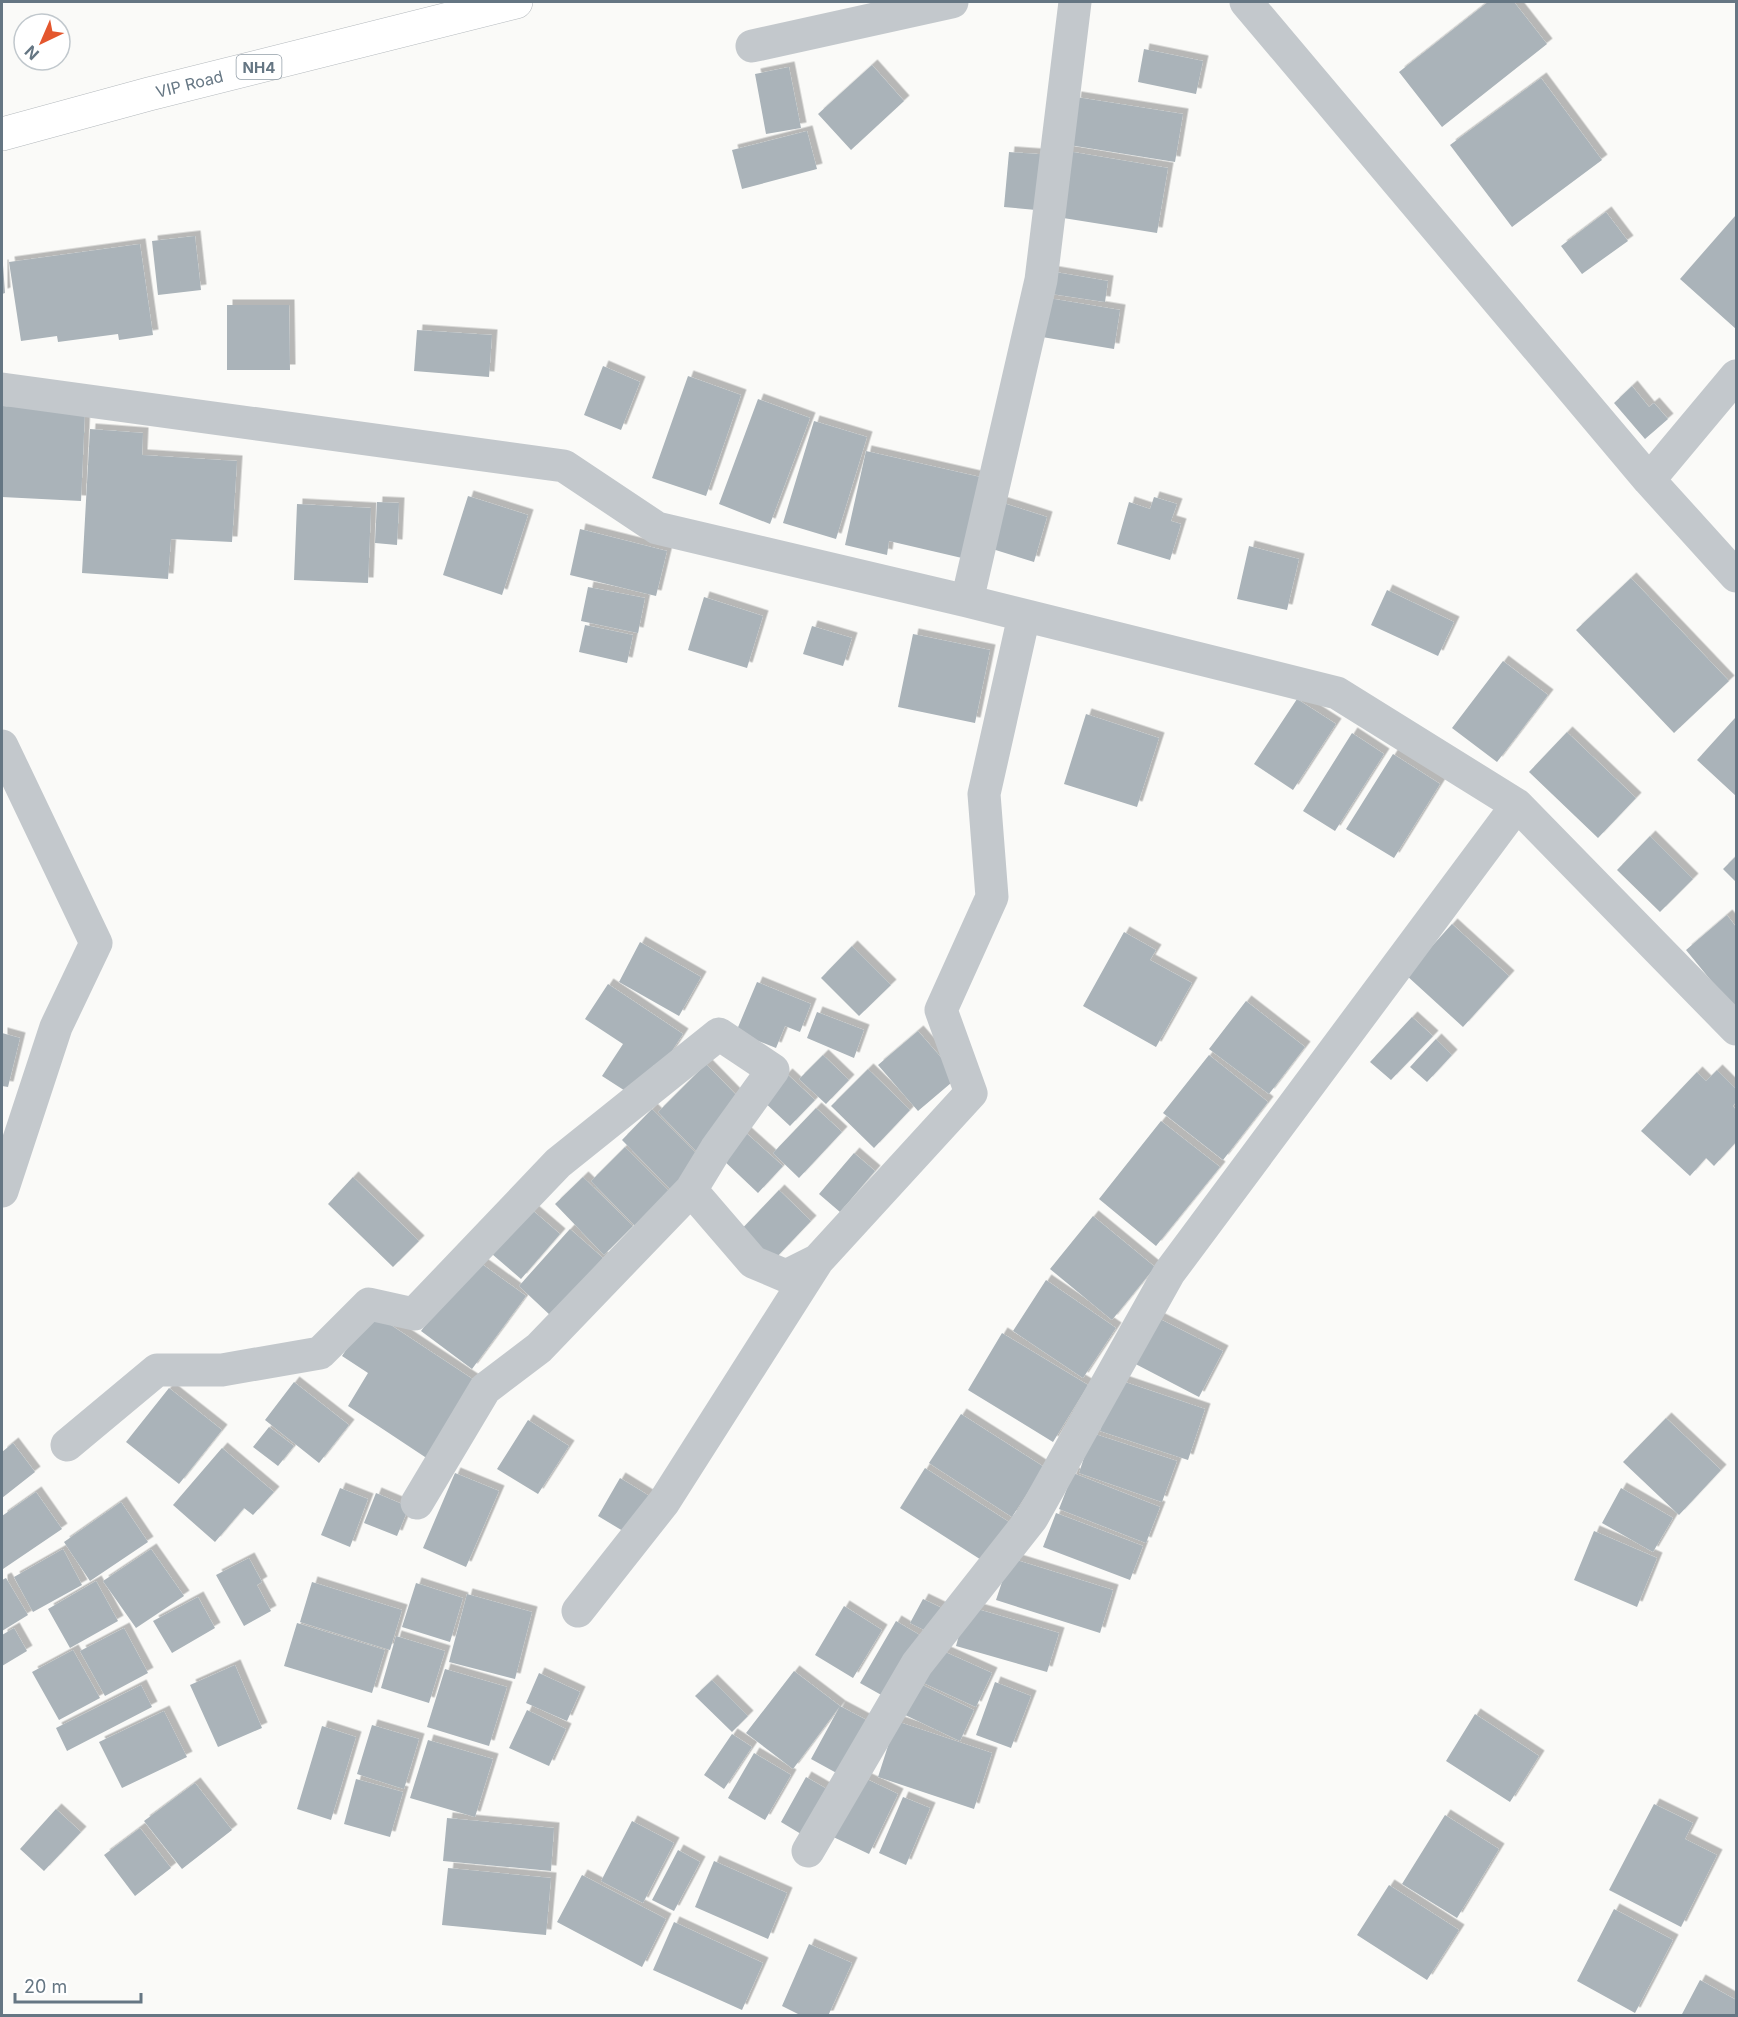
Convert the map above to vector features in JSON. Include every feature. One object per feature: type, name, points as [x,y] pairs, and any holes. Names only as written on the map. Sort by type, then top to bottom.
[{"type":"highway","name":"VIP Road","points":[[2,134],[160,91],[516,2]]},
{"type":"street","points":[[752,46],[952,2]]},
{"type":"street","points":[[967,601],[1041,280],[1075,2]]},
{"type":"street","points":[[1246,2],[1649,480],[1737,576]]},
{"type":"street","points":[[1649,480],[1737,376]]},
{"type":"street","points":[[2,389],[564,466],[657,528],[967,601],[1337,693],[1517,805],[1737,1029]]},
{"type":"street","points":[[578,1611],[664,1502],[818,1260],[971,1092],[941,1010],[992,897],[984,794],[1024,616]]},
{"type":"street","points":[[2,746],[96,943],[56,1027],[2,1191]]},
{"type":"street","points":[[808,1851],[916,1664],[1032,1518],[1169,1273],[1517,805]]},
{"type":"street","points":[[67,1445],[157,1370],[222,1370],[320,1353],[369,1304],[414,1314],[558,1163],[719,1034],[773,1070],[716,1149],[691,1190],[539,1348],[485,1389],[417,1503]]},
{"type":"street","points":[[691,1190],[753,1263],[786,1276],[818,1260]]},
{"type":"building","points":[[1488,2],[1514,2],[1547,44],[1442,127],[1399,72]]},
{"type":"building","points":[[1144,49],[1203,61],[1196,94],[1138,82]]},
{"type":"building","points":[[872,65],[904,101],[851,150],[818,114]]},
{"type":"building","points":[[789,67],[801,128],[766,134],[755,74]]},
{"type":"building","points":[[1541,78],[1602,160],[1512,227],[1450,145]]},
{"type":"building","points":[[1076,97],[1183,114],[1175,162],[1069,145]]},
{"type":"building","points":[[807,131],[817,169],[742,189],[732,150]]},
{"type":"building","points":[[1067,151],[1168,168],[1157,233],[1057,217]]},
{"type":"building","points":[[1009,152],[1052,155],[1047,211],[1004,207]]},
{"type":"building","points":[[1606,212],[1628,241],[1582,274],[1561,246]]},
{"type":"building","points":[[1736,215],[1736,329],[1680,279]]},
{"type":"building","points":[[195,236],[201,290],[158,295],[152,241]]},
{"type":"building","points":[[140,244],[153,335],[119,340],[118,334],[58,342],[57,336],[21,341],[9,262]]},
{"type":"building","points":[[2,265],[5,293],[2,294]]},
{"type":"building","points":[[1049,271],[1108,281],[1105,302],[1045,293]]},
{"type":"building","points":[[1042,297],[1120,310],[1114,349],[1036,336]]},
{"type":"building","points":[[227,305],[289,305],[290,370],[227,370]]},
{"type":"building","points":[[417,330],[492,335],[489,377],[414,371]]},
{"type":"building","points":[[603,366],[640,382],[621,430],[584,415]]},
{"type":"building","points":[[688,376],[741,395],[706,496],[652,478]]},
{"type":"building","points":[[1632,386],[1649,407],[1654,403],[1668,419],[1645,439],[1614,403]]},
{"type":"building","points":[[758,399],[810,418],[770,524],[719,504]]},
{"type":"building","points":[[2,406],[85,410],[81,501],[2,497]]},
{"type":"building","points":[[814,421],[867,437],[836,539],[783,523]]},
{"type":"building","points":[[90,429],[143,433],[142,455],[237,461],[232,542],[171,539],[168,579],[82,573]]},
{"type":"building","points":[[866,451],[980,477],[962,558],[889,541],[887,555],[845,545]]},
{"type":"building","points":[[468,496],[528,515],[502,595],[443,575]]},
{"type":"building","points":[[1154,497],[1177,504],[1171,521],[1181,524],[1170,560],[1117,544],[1129,502],[1150,509]]},
{"type":"building","points":[[377,502],[399,503],[397,545],[375,543]]},
{"type":"building","points":[[1000,502],[1047,517],[1034,562],[986,547]]},
{"type":"building","points":[[297,504],[371,508],[368,583],[294,580]]},
{"type":"building","points":[[580,529],[667,551],[656,596],[570,575]]},
{"type":"building","points":[[1249,546],[1299,559],[1287,610],[1237,599]]},
{"type":"building","points":[[1631,578],[1729,681],[1674,733],[1576,630]]},
{"type":"building","points":[[588,587],[645,598],[638,633],[581,621]]},
{"type":"building","points":[[1387,590],[1454,622],[1438,656],[1371,625]]},
{"type":"building","points":[[704,597],[763,616],[747,668],[688,650]]},
{"type":"building","points":[[585,625],[633,635],[627,663],[579,652]]},
{"type":"building","points":[[812,626],[852,638],[843,666],[803,654]]},
{"type":"building","points":[[913,634],[990,650],[975,723],[898,707]]},
{"type":"building","points":[[1503,661],[1548,695],[1497,762],[1452,728]]},
{"type":"building","points":[[1297,699],[1336,724],[1293,790],[1254,764]]},
{"type":"building","points":[[1086,714],[1159,738],[1137,807],[1064,784]]},
{"type":"building","points":[[1736,717],[1736,796],[1697,760]]},
{"type":"building","points":[[1567,732],[1636,798],[1598,838],[1529,772]]},
{"type":"building","points":[[1352,733],[1384,754],[1335,831],[1303,811]]},
{"type":"building","points":[[1393,754],[1440,784],[1394,858],[1346,829]]},
{"type":"building","points":[[1650,836],[1693,879],[1660,912],[1617,870]]},
{"type":"building","points":[[1736,856],[1736,882],[1723,869]]},
{"type":"building","points":[[1727,915],[1736,927],[1736,1011],[1686,950]]},
{"type":"building","points":[[1452,924],[1509,976],[1463,1027],[1406,975]]},
{"type":"building","points":[[1124,932],[1156,950],[1150,960],[1192,983],[1156,1047],[1083,1006]]},
{"type":"building","points":[[640,942],[701,977],[679,1016],[619,982]]},
{"type":"building","points":[[852,946],[891,985],[859,1016],[821,978]]},
{"type":"building","points":[[757,982],[811,1004],[800,1032],[785,1026],[776,1048],[736,1032]]},
{"type":"building","points":[[608,984],[683,1034],[660,1069],[654,1065],[633,1096],[602,1076],[623,1044],[585,1019]]},
{"type":"building","points":[[1246,1001],[1305,1047],[1269,1094],[1209,1049]]},
{"type":"building","points":[[817,1012],[864,1030],[854,1058],[807,1038]]},
{"type":"building","points":[[1412,1017],[1433,1036],[1391,1080],[1370,1062]]},
{"type":"building","points":[[918,1031],[958,1077],[918,1111],[878,1065]]},
{"type":"building","points":[[2,1033],[20,1038],[8,1087],[2,1086]]},
{"type":"building","points":[[1436,1039],[1452,1055],[1427,1082],[1410,1067]]},
{"type":"building","points":[[823,1055],[849,1080],[826,1104],[799,1079]]},
{"type":"building","points":[[1209,1055],[1268,1102],[1223,1160],[1163,1113]]},
{"type":"building","points":[[706,1064],[744,1103],[696,1151],[658,1112]]},
{"type":"building","points":[[868,1069],[910,1110],[874,1148],[831,1106]]},
{"type":"building","points":[[1717,1070],[1736,1089],[1736,1102],[1733,1106],[1736,1110],[1736,1142],[1714,1166],[1706,1158],[1690,1176],[1641,1131],[1697,1072],[1706,1081]]},
{"type":"building","points":[[787,1074],[815,1100],[790,1126],[762,1100]]},
{"type":"building","points":[[816,1108],[842,1132],[799,1178],[773,1153]]},
{"type":"building","points":[[652,1109],[702,1159],[671,1190],[622,1140]]},
{"type":"building","points":[[1161,1121],[1220,1167],[1156,1246],[1099,1199]]},
{"type":"building","points":[[745,1132],[783,1166],[758,1193],[721,1158]]},
{"type":"building","points":[[625,1147],[673,1195],[638,1229],[591,1181]]},
{"type":"building","points":[[854,1153],[875,1171],[840,1212],[819,1194]]},
{"type":"building","points":[[353,1177],[419,1241],[393,1267],[328,1204]]},
{"type":"building","points":[[583,1177],[633,1226],[604,1255],[555,1204]]},
{"type":"building","points":[[779,1190],[811,1221],[770,1264],[738,1233]]},
{"type":"building","points":[[524,1203],[560,1234],[521,1279],[485,1248]]},
{"type":"building","points":[[1093,1216],[1155,1267],[1112,1320],[1050,1269]]},
{"type":"building","points":[[570,1229],[603,1258],[551,1316],[519,1286]]},
{"type":"building","points":[[475,1259],[526,1296],[472,1369],[421,1331]]},
{"type":"building","points":[[1046,1280],[1116,1328],[1083,1378],[1013,1331]]},
{"type":"building","points":[[371,1312],[477,1382],[428,1459],[348,1406],[368,1373],[342,1356]]},
{"type":"building","points":[[1148,1313],[1223,1351],[1199,1397],[1124,1358]]},
{"type":"building","points":[[1002,1333],[1088,1385],[1053,1442],[968,1390]]},
{"type":"building","points":[[1116,1379],[1205,1409],[1188,1460],[1100,1431]]},
{"type":"building","points":[[294,1382],[349,1425],[319,1463],[265,1420]]},
{"type":"building","points":[[169,1388],[222,1430],[179,1484],[126,1442]]},
{"type":"building","points":[[961,1414],[1044,1467],[1012,1517],[929,1463]]},
{"type":"building","points":[[1666,1418],[1721,1470],[1679,1515],[1623,1462]]},
{"type":"building","points":[[528,1420],[569,1446],[538,1494],[497,1469]]},
{"type":"building","points":[[269,1427],[294,1446],[278,1466],[253,1447]]},
{"type":"building","points":[[1092,1433],[1177,1461],[1162,1502],[1079,1473]]},
{"type":"building","points":[[13,1443],[35,1472],[2,1498],[2,1452]]},
{"type":"building","points":[[222,1448],[274,1492],[253,1515],[244,1508],[215,1542],[173,1505]]},
{"type":"building","points":[[925,1468],[1012,1524],[986,1563],[900,1508]]},
{"type":"building","points":[[455,1473],[499,1491],[466,1567],[423,1548]]},
{"type":"building","points":[[1073,1473],[1160,1507],[1146,1543],[1059,1509]]},
{"type":"building","points":[[620,1478],[651,1497],[628,1534],[598,1516]]},
{"type":"building","points":[[340,1488],[368,1499],[350,1547],[321,1535]]},
{"type":"building","points":[[1621,1488],[1673,1518],[1653,1552],[1602,1523]]},
{"type":"building","points":[[36,1492],[62,1529],[3,1569],[2,1516]]},
{"type":"building","points":[[376,1493],[409,1507],[397,1536],[364,1523]]},
{"type":"building","points":[[121,1502],[148,1542],[90,1581],[64,1542]]},
{"type":"building","points":[[1056,1513],[1143,1546],[1130,1580],[1043,1547]]},
{"type":"building","points":[[1594,1531],[1657,1558],[1637,1607],[1574,1580]]},
{"type":"building","points":[[63,1549],[82,1585],[33,1612],[14,1577]]},
{"type":"building","points":[[151,1549],[184,1596],[136,1628],[103,1581]]},
{"type":"building","points":[[249,1558],[262,1582],[257,1585],[271,1611],[244,1626],[216,1575]]},
{"type":"building","points":[[1010,1558],[1113,1590],[1100,1633],[996,1600]]},
{"type":"building","points":[[6,1578],[28,1615],[2,1631],[2,1580]]},
{"type":"building","points":[[96,1581],[118,1621],[70,1648],[48,1609]]},
{"type":"building","points":[[312,1582],[402,1610],[390,1650],[300,1622]]},
{"type":"building","points":[[416,1583],[463,1598],[450,1642],[402,1627]]},
{"type":"building","points":[[467,1594],[532,1612],[515,1679],[449,1662]]},
{"type":"building","points":[[198,1597],[215,1628],[172,1653],[153,1621]]},
{"type":"building","points":[[923,1599],[948,1611],[936,1636],[910,1623]]},
{"type":"building","points":[[844,1606],[882,1630],[853,1678],[815,1655]]},
{"type":"building","points":[[967,1606],[1059,1633],[1047,1672],[956,1646]]},
{"type":"building","points":[[896,1621],[928,1640],[892,1701],[860,1683]]},
{"type":"building","points":[[297,1623],[385,1650],[372,1693],[284,1666]]},
{"type":"building","points":[[14,1628],[27,1651],[2,1666],[2,1635]]},
{"type":"building","points":[[124,1628],[148,1673],[105,1696],[80,1651]]},
{"type":"building","points":[[396,1636],[445,1651],[429,1703],[381,1688]]},
{"type":"building","points":[[934,1647],[992,1673],[976,1707],[917,1680]]},
{"type":"building","points":[[73,1650],[100,1698],[59,1720],[32,1672]]},
{"type":"building","points":[[235,1665],[262,1728],[218,1747],[190,1685]]},
{"type":"building","points":[[445,1669],[507,1687],[489,1746],[427,1727]]},
{"type":"building","points":[[794,1671],[840,1706],[793,1769],[746,1733]]},
{"type":"building","points":[[539,1673],[580,1692],[567,1721],[526,1703]]},
{"type":"building","points":[[712,1680],[748,1716],[732,1732],[695,1696]]},
{"type":"building","points":[[995,1682],[1031,1696],[1011,1748],[976,1735]]},
{"type":"building","points":[[918,1683],[974,1710],[960,1741],[903,1714]]},
{"type":"building","points":[[141,1685],[152,1707],[67,1751],[56,1728]]},
{"type":"building","points":[[840,1706],[872,1723],[842,1776],[811,1759]]},
{"type":"building","points":[[527,1710],[566,1729],[549,1766],[509,1748]]},
{"type":"building","points":[[164,1711],[187,1757],[122,1788],[99,1742]]},
{"type":"building","points":[[1475,1714],[1539,1756],[1510,1802],[1446,1761]]},
{"type":"building","points":[[896,1721],[992,1753],[974,1809],[878,1777]]},
{"type":"building","points":[[372,1725],[419,1739],[404,1789],[357,1774]]},
{"type":"building","points":[[322,1726],[356,1737],[331,1820],[297,1809]]},
{"type":"building","points":[[732,1734],[752,1747],[724,1789],[704,1775]]},
{"type":"building","points":[[428,1740],[493,1759],[475,1817],[410,1798]]},
{"type":"building","points":[[754,1753],[791,1775],[765,1820],[728,1798]]},
{"type":"building","points":[[856,1774],[898,1794],[869,1854],[827,1834]]},
{"type":"building","points":[[806,1777],[832,1792],[806,1837],[781,1822]]},
{"type":"building","points":[[356,1779],[403,1792],[390,1837],[344,1824]]},
{"type":"building","points":[[195,1783],[232,1830],[182,1869],[144,1821]]},
{"type":"building","points":[[903,1797],[930,1808],[906,1865],[879,1853]]},
{"type":"building","points":[[1654,1804],[1693,1823],[1685,1839],[1717,1855],[1681,1927],[1609,1890]]},
{"type":"building","points":[[56,1809],[81,1832],[44,1871],[20,1849]]},
{"type":"building","points":[[1445,1815],[1499,1849],[1457,1918],[1402,1884]]},
{"type":"building","points":[[447,1818],[554,1828],[551,1871],[443,1861]]},
{"type":"building","points":[[632,1821],[674,1843],[643,1903],[601,1881]]},
{"type":"building","points":[[140,1828],[171,1868],[135,1896],[104,1855]]},
{"type":"building","points":[[678,1850],[700,1862],[674,1911],[652,1900]]},
{"type":"building","points":[[714,1861],[787,1893],[768,1939],[695,1907]]},
{"type":"building","points":[[448,1868],[551,1878],[546,1935],[442,1925]]},
{"type":"building","points":[[582,1875],[666,1919],[642,1967],[557,1922]]},
{"type":"building","points":[[1389,1885],[1459,1930],[1427,1980],[1357,1935]]},
{"type":"building","points":[[1614,1909],[1673,1940],[1635,2013],[1577,1981]]},
{"type":"building","points":[[674,1922],[763,1963],[742,2010],[653,1970]]},
{"type":"building","points":[[809,1944],[852,1963],[828,2016],[802,2016],[782,2006]]},
{"type":"building","points":[[1700,1980],[1736,2000],[1736,2016],[1681,2016]]}]
